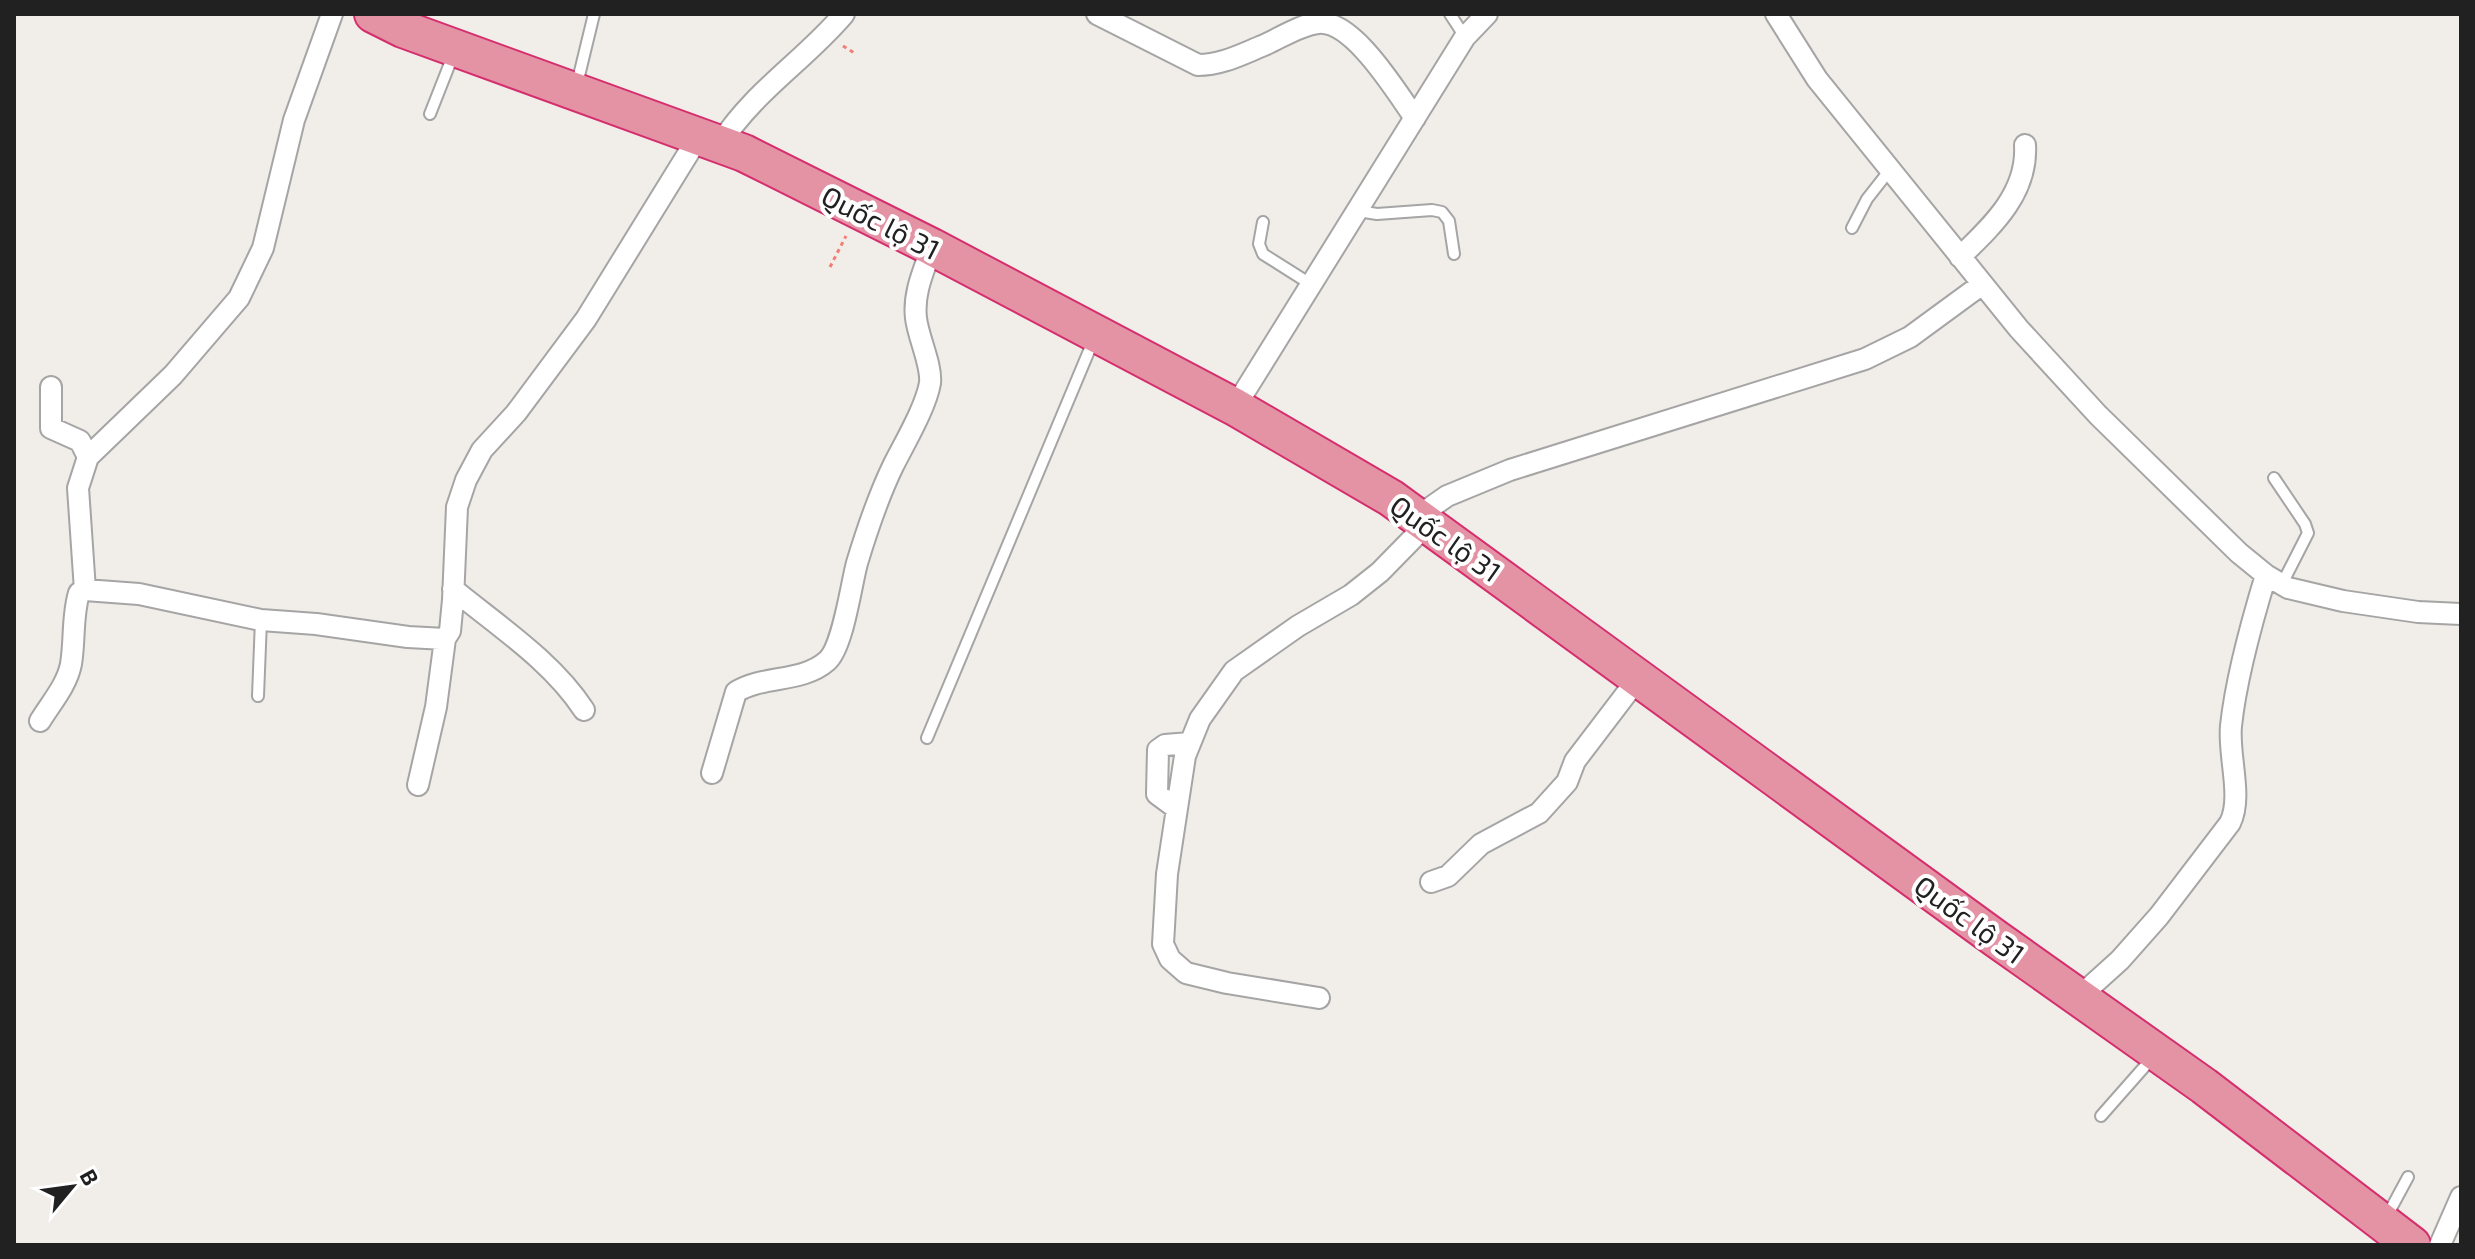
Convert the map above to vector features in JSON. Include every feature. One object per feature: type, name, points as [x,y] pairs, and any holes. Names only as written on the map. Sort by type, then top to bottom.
[{"type":"highway","name":"Quốc lộ 31","points":[[373,14],[403,29],[744,153],[932,247],[1235,407],[1391,498],[2157,1052],[2412,1245]]},
{"type":"street","points":[[85,590],[78,488],[88,457],[173,375],[239,298],[263,248],[294,120],[332,14]]},
{"type":"street","points":[[418,785],[436,707],[445,639],[450,631],[457,507],[482,450],[516,413],[586,319],[710,140],[734,122],[768,85],[826,36],[844,14]]},
{"type":"street","points":[[1097,14],[1198,65],[1213,65],[1236,57],[1306,26],[1320,22],[1334,25],[1355,39],[1415,118]]},
{"type":"street","points":[[1235,407],[1465,37],[1487,14]]},
{"type":"street","points":[[1776,14],[1817,79],[1981,285],[2098,415],[2239,553],[2274,580],[2343,601],[2418,612],[2461,614]]},
{"type":"street","points":[[1960,257],[1998,218],[2015,192],[2026,163],[2025,145]]},
{"type":"street","points":[[712,773],[736,692],[819,667],[831,658],[837,644],[856,566],[876,505],[910,434],[930,382],[915,317],[916,295],[932,247]]},
{"type":"street","points":[[1319,998],[1186,973],[1170,959],[1163,944],[1176,808],[1185,756],[1200,719],[1234,671],[1298,626],[1351,595],[1380,572],[1422,520],[1447,496],[1510,470],[1865,359],[1910,337],[1981,285]]},
{"type":"street","points":[[51,387],[51,428],[80,441],[88,457]]},
{"type":"street","points":[[2079,997],[2120,960],[2159,916],[2236,812],[2230,757],[2231,725],[2255,610],[2274,580]]},
{"type":"street","points":[[453,589],[538,660],[584,710]]},
{"type":"street","points":[[40,721],[71,667],[75,607],[79,593],[85,590],[139,594],[261,620],[445,639]]},
{"type":"street","points":[[1431,882],[1448,876],[1481,844],[1539,813],[1567,782],[1575,761],[1639,677]]},
{"type":"street","points":[[2440,1245],[2461,1197]]},
{"type":"lane","points":[[575,90],[594,14]]},
{"type":"lane","points":[[1450,14],[1465,37]]},
{"type":"lane","points":[[430,114],[456,47]]},
{"type":"lane","points":[[1852,228],[1867,199],[1889,171]]},
{"type":"lane","points":[[1358,211],[1377,214],[1442,212],[1449,221],[1454,254]]},
{"type":"lane","points":[[1263,222],[1259,244],[1263,254],[1312,285]]},
{"type":"lane","points":[[927,738],[1096,333]]},
{"type":"lane","points":[[2274,478],[2308,533],[2274,580]]},
{"type":"lane","points":[[258,696],[261,620]]},
{"type":"lane","points":[[2101,1116],[2157,1052]]},
{"type":"lane","points":[[2384,1221],[2408,1177]]},
{"type":"path","points":[[830,267],[859,211]]}]
